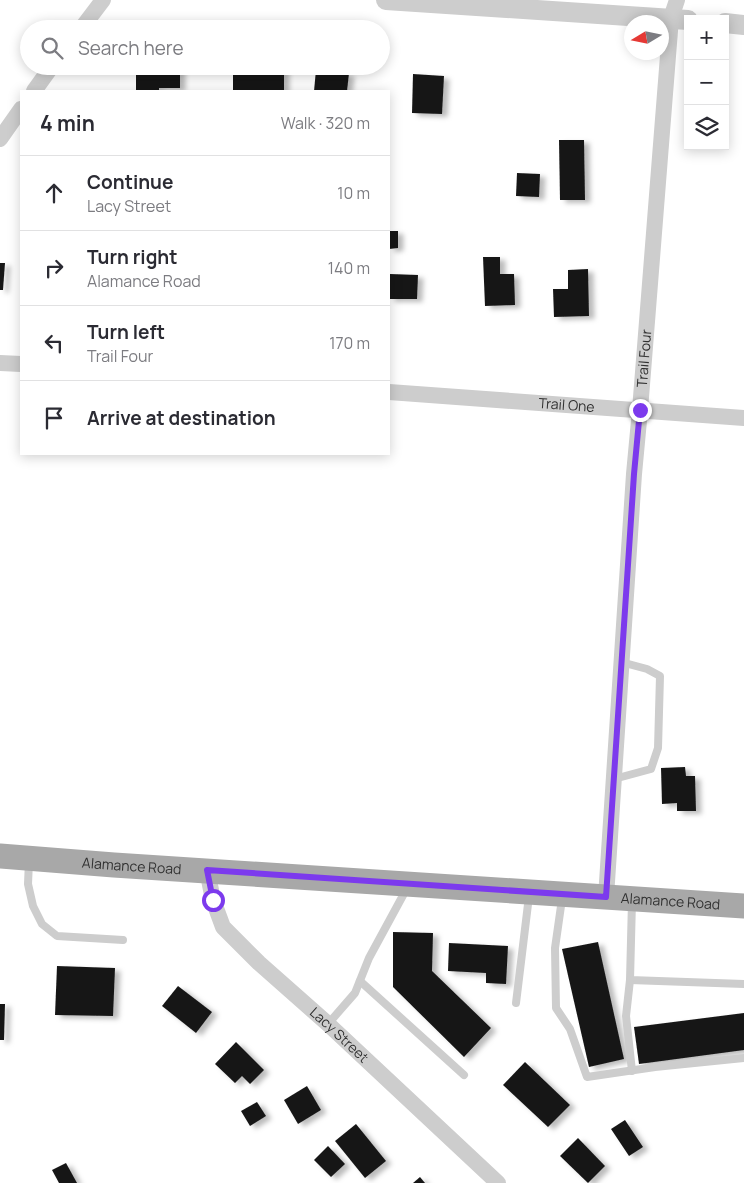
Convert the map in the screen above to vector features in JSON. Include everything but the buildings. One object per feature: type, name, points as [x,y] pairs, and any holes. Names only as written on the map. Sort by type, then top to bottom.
[{"type":"main road","name":"Alamance Road","points":[[0,856],[114,866],[207,870],[744,906]]},
{"type":"street","points":[[88,20],[103,0]]},
{"type":"street","points":[[386,0],[678,13]]},
{"type":"street","name":"Trail Four","points":[[606,897],[634,474],[678,13]]},
{"type":"street","points":[[729,23],[744,25]]},
{"type":"street","points":[[35,90],[46,75]]},
{"type":"street","points":[[0,139],[20,110]]},
{"type":"street","points":[[0,362],[20,364]]},
{"type":"street","name":"Trail One","points":[[390,392],[744,418]]},
{"type":"street","name":"Lacy Street","points":[[207,870],[213,900],[223,927],[259,963],[328,1024],[498,1183]]},
{"type":"lane","points":[[614,779],[650,769],[658,748],[660,676],[647,669],[621,662]]},
{"type":"lane","points":[[29,858],[28,884],[33,906],[42,924],[57,936],[122,940]]},
{"type":"lane","points":[[328,1024],[355,993],[369,958],[409,884]]},
{"type":"lane","points":[[516,1003],[530,892]]},
{"type":"lane","points":[[562,894],[555,948],[556,1008],[570,1029],[587,1077],[744,1058]]},
{"type":"lane","points":[[632,898],[630,980],[626,1016],[632,1071]]},
{"type":"lane","points":[[630,980],[744,984]]},
{"type":"lane","points":[[360,981],[464,1076]]},
{"type":"route","points":[[213,900],[207,870],[606,897],[634,474],[640,410]]}]
